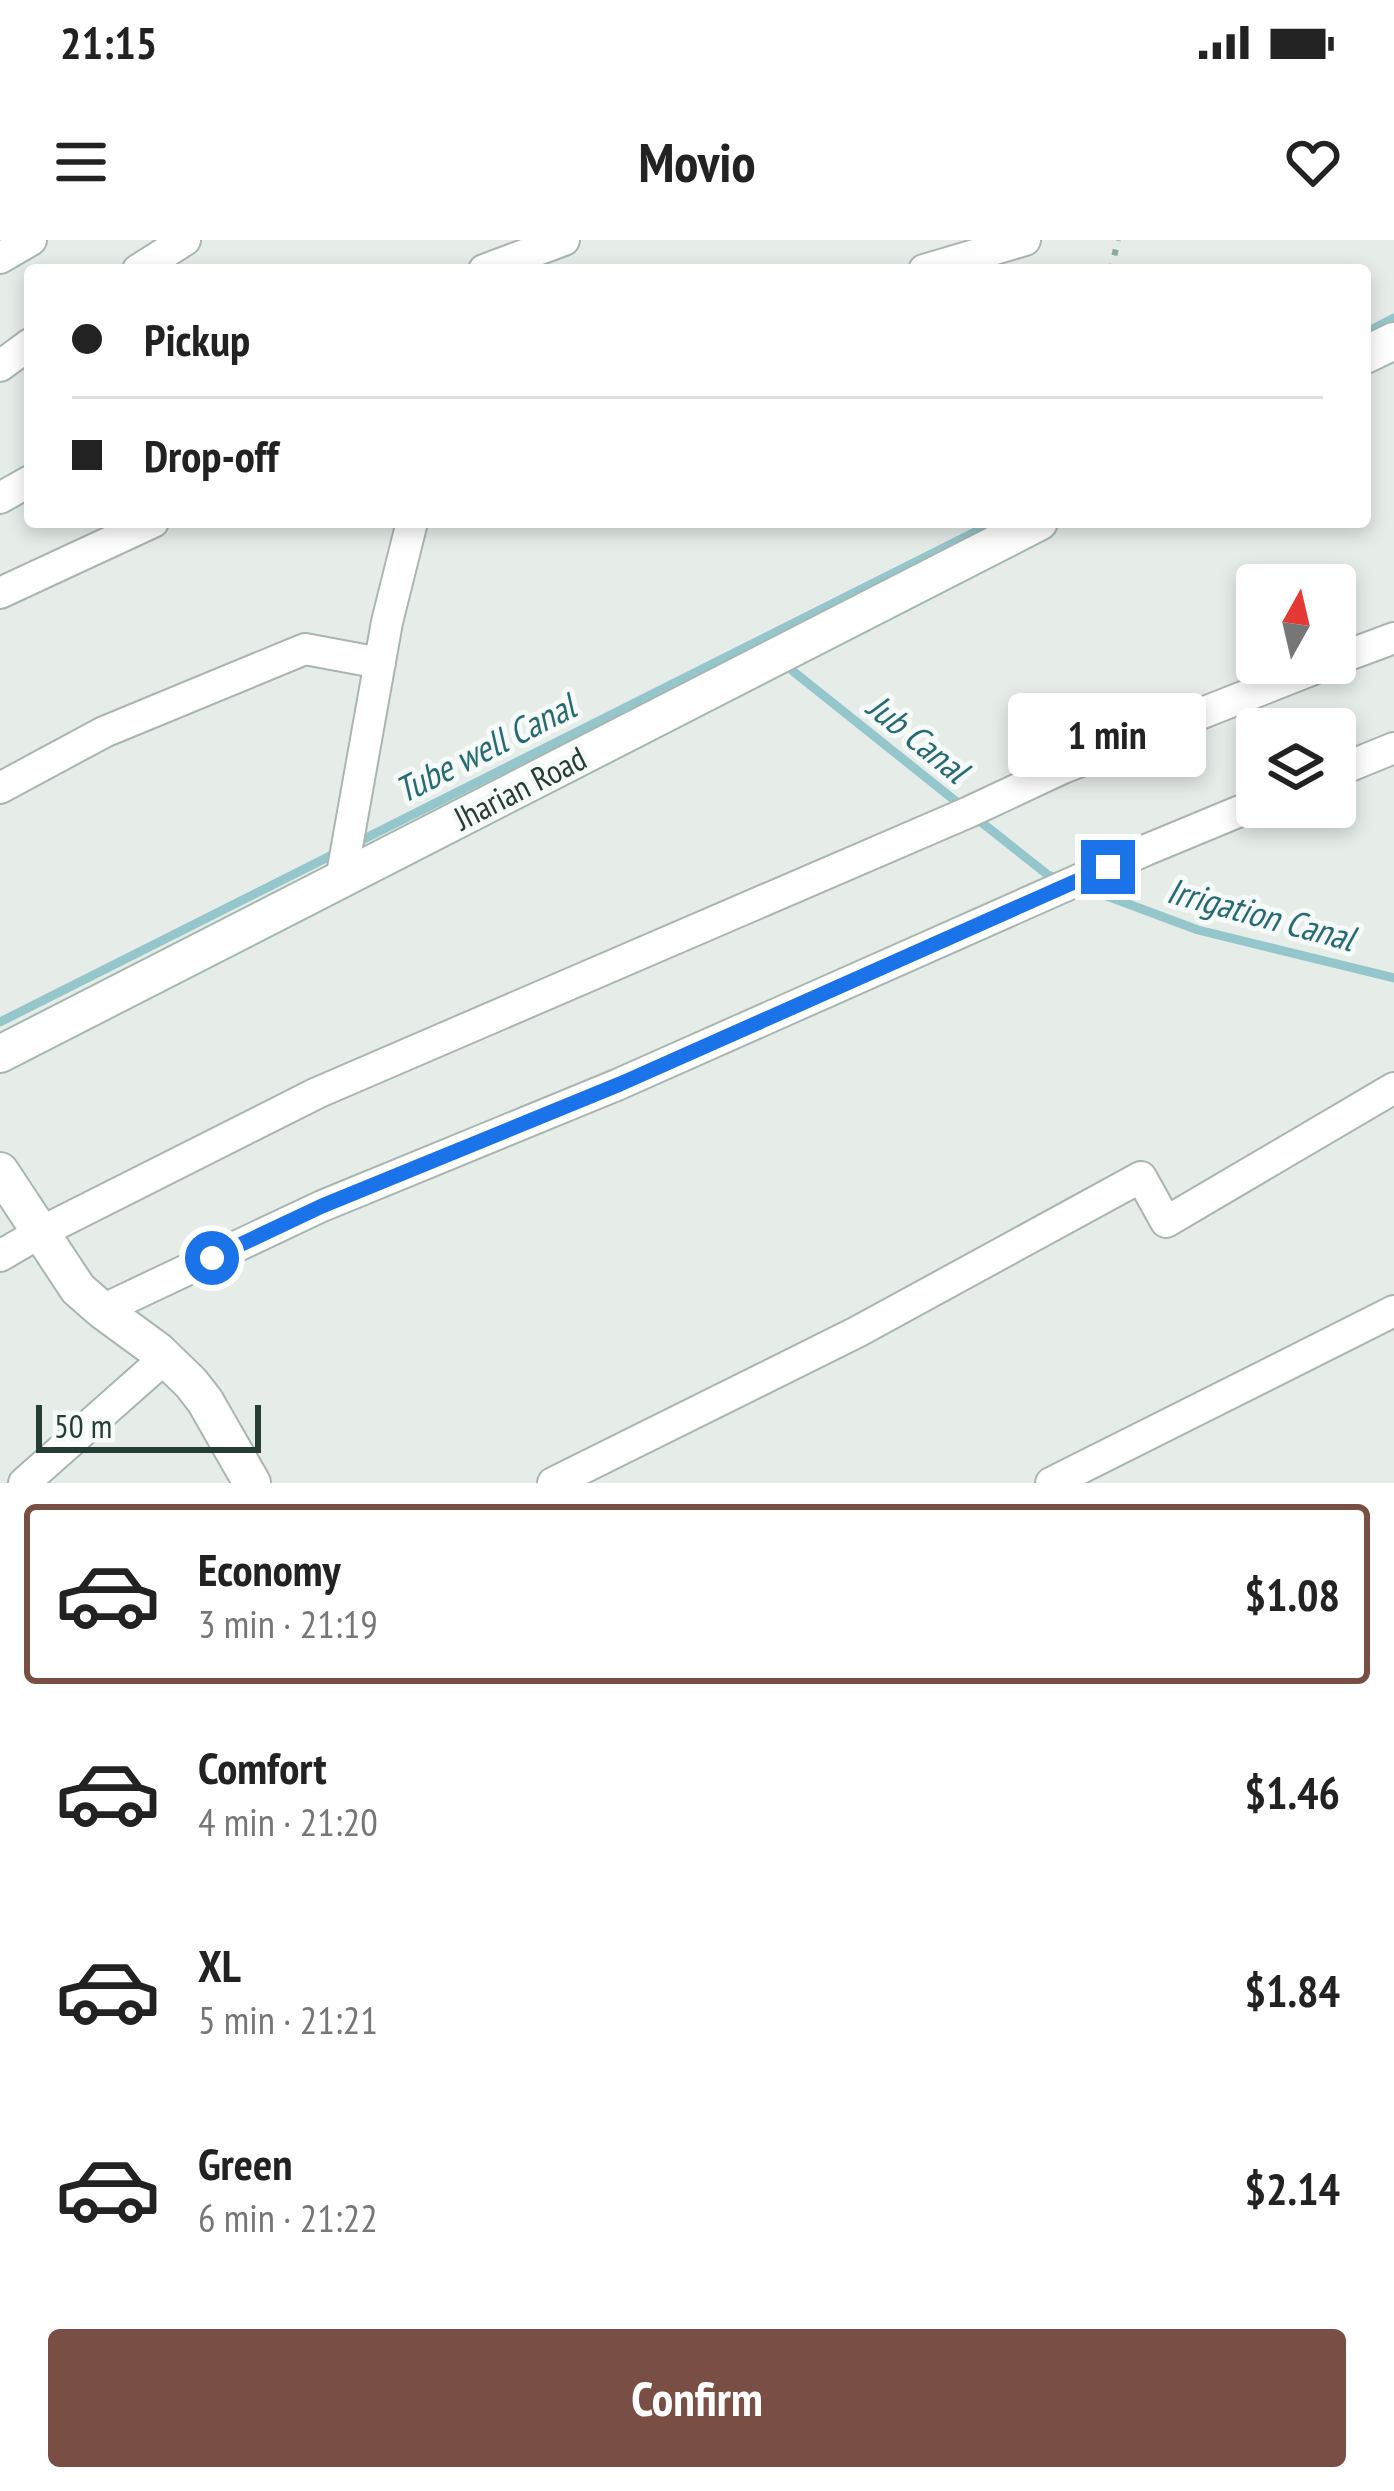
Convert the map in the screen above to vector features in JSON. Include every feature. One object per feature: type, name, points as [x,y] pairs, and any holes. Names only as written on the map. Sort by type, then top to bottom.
[{"type":"main road","name":"Jharian Road","points":[[0,1054],[1027,528]]},
{"type":"main road","points":[[0,1171],[78,1289],[166,1358],[205,1402],[252,1483]]},
{"type":"street","points":[[0,258],[31,240]]},
{"type":"street","points":[[147,264],[185,240]]},
{"type":"street","points":[[500,264],[564,240]]},
{"type":"street","points":[[944,264],[1025,240]]},
{"type":"street","points":[[0,593],[140,528]]},
{"type":"street","points":[[341,880],[380,663],[411,528]]},
{"type":"street","points":[[1356,653],[1394,638]]},
{"type":"street","points":[[0,788],[104,732],[305,649],[380,663]]},
{"type":"street","points":[[0,1256],[317,1093],[1063,768],[1276,684]]},
{"type":"street","points":[[1356,763],[1394,748]]},
{"type":"street","points":[[102,1310],[322,1206],[620,1084],[1236,813]]},
{"type":"street","points":[[553,1483],[857,1333],[1141,1177],[1166,1222],[1394,1088]]},
{"type":"street","points":[[1052,1483],[1394,1311]]},
{"type":"street","points":[[24,1483],[166,1358]]},
{"type":"waterway","name":"Tube well Canal","points":[[1371,330],[1394,318]]},
{"type":"waterway","name":"Tube well Canal","points":[[356,843],[983,528]]},
{"type":"waterway","name":"Jub Canal","points":[[784,664],[963,807]]},
{"type":"waterway","name":"Jub Canal","points":[[976,818],[1058,879]]},
{"type":"waterway","name":"Tube well Canal","points":[[0,1022],[336,853]]},
{"type":"waterway","name":"Irrigation Canal","points":[[1080,886],[1198,930],[1394,978]]},
{"type":"route","points":[[212,1258],[322,1206],[620,1084],[1108,867]]}]
